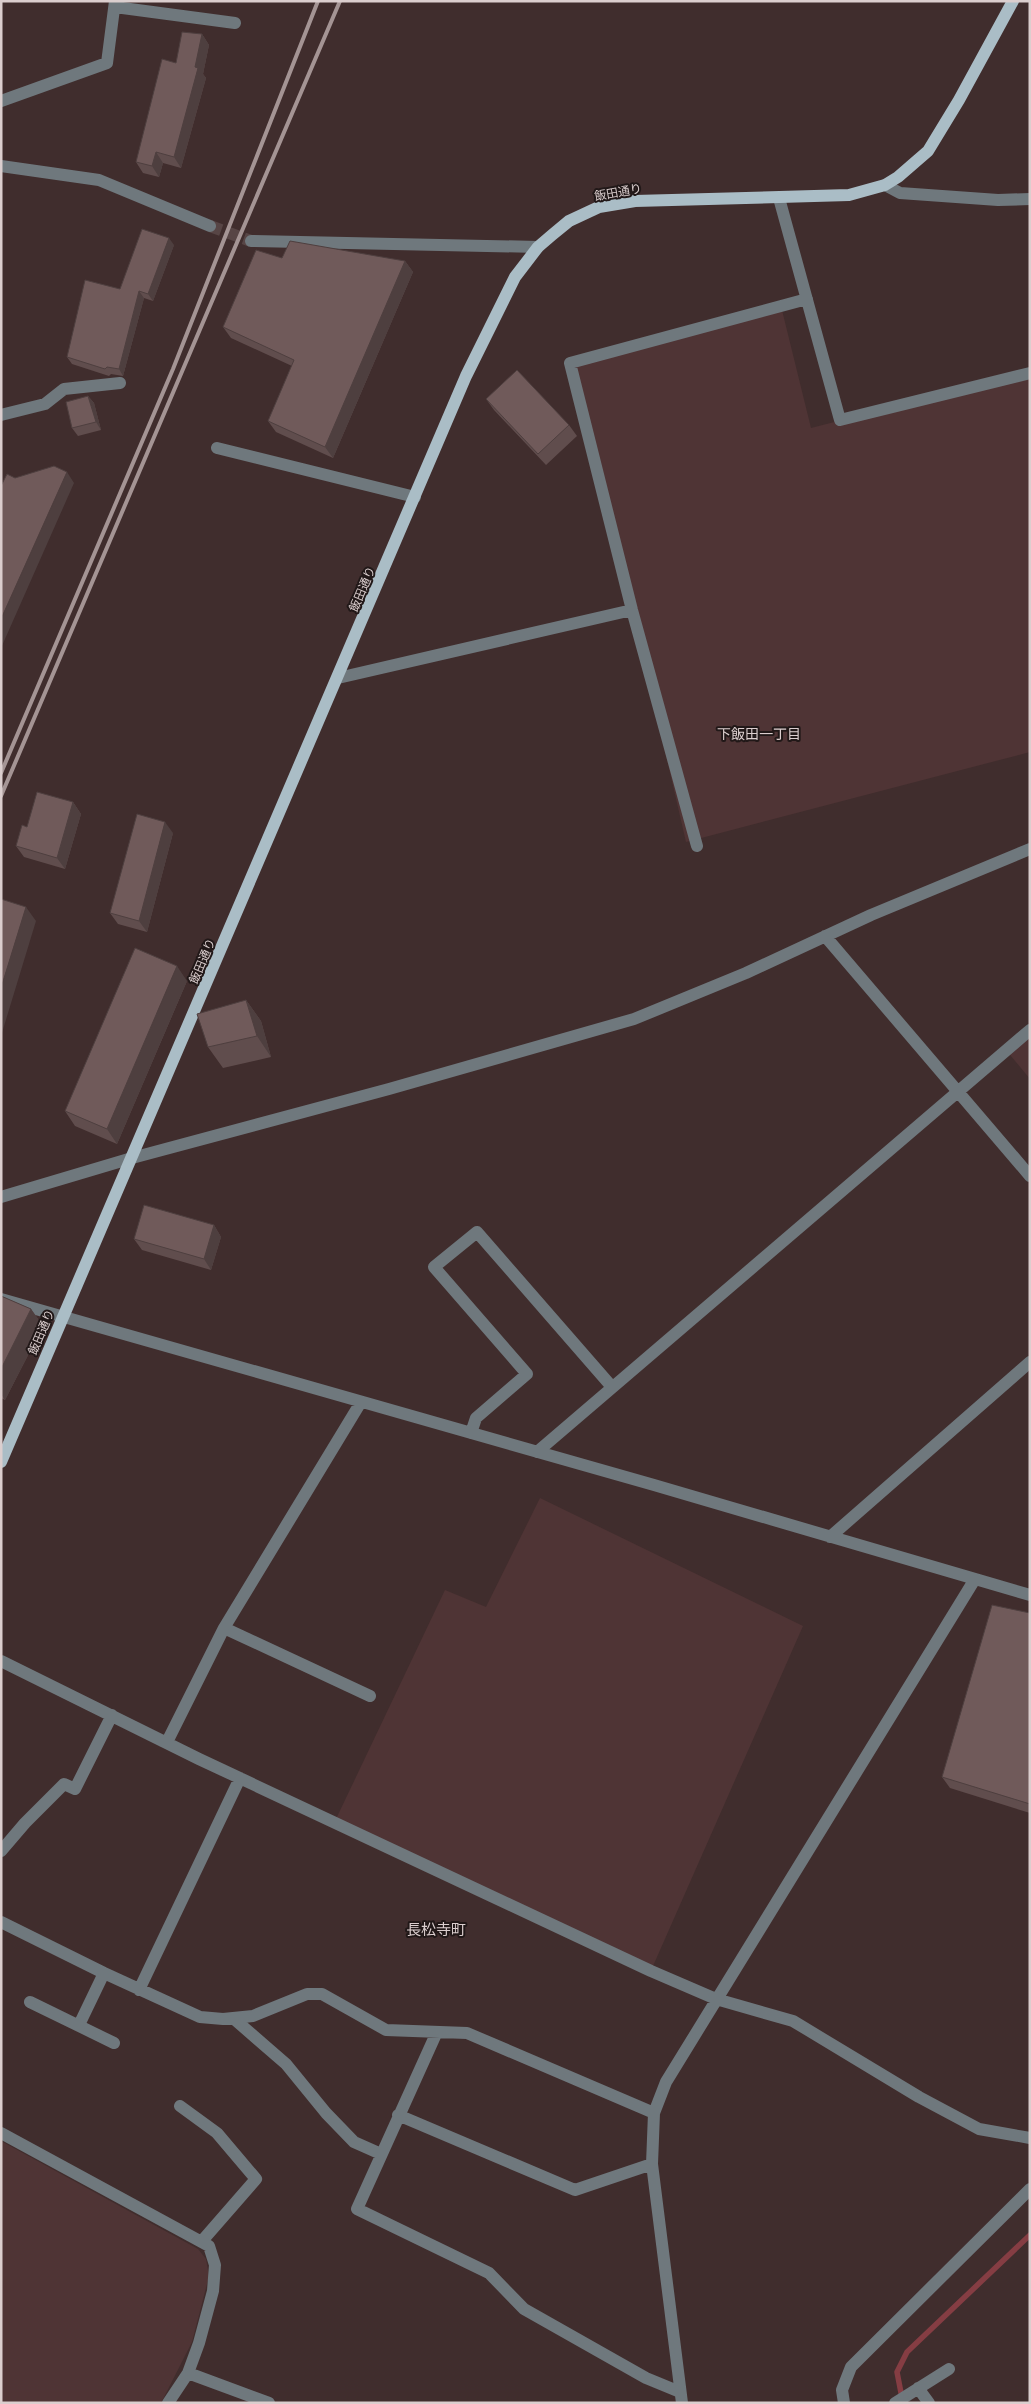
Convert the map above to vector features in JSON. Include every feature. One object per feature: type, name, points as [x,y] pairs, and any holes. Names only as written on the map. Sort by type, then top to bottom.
[{"type":"main road","name":"飯田通り","points":[[1,1462],[466,376],[514,277],[538,247],[569,221],[599,207],[635,201],[849,195],[885,185],[911,167],[928,151],[1013,1]]},
{"type":"street","points":[[1,101],[108,63],[115,4],[235,23]]},
{"type":"street","points":[[1,166],[99,180],[210,226]]},
{"type":"street","points":[[885,185],[900,193],[998,200],[1030,199]]},
{"type":"street","points":[[779,198],[840,420],[1030,373]]},
{"type":"street","points":[[251,241],[538,247]]},
{"type":"street","points":[[697,846],[632,610],[570,363],[807,299]]},
{"type":"street","points":[[1,415],[45,404],[64,388],[120,383]]},
{"type":"street","points":[[217,448],[415,497]]},
{"type":"street","points":[[338,678],[632,610]]},
{"type":"street","points":[[1,1197],[132,1158],[390,1090],[634,1020],[1030,849]]},
{"type":"street","points":[[825,936],[1030,1176]]},
{"type":"street","points":[[537,1452],[1030,1030]]},
{"type":"street","points":[[471,1433],[476,1418],[527,1374],[434,1267],[477,1232],[612,1387]]},
{"type":"street","points":[[1,1298],[1030,1595]]},
{"type":"street","points":[[830,1537],[1030,1362]]},
{"type":"street","points":[[167,1742],[224,1628],[361,1402]]},
{"type":"street","points":[[681,2397],[652,2164],[654,2113],[666,2082],[975,1579]]},
{"type":"street","points":[[224,1628],[370,1696]]},
{"type":"street","points":[[1,1661],[240,1778],[651,1971],[716,1999],[793,2022],[919,2097],[979,2129],[1030,2138]]},
{"type":"street","points":[[1,1851],[25,1823],[64,1784],[75,1789],[112,1715]]},
{"type":"street","points":[[140,1990],[240,1778]]},
{"type":"street","points":[[1,1922],[104,1974],[200,2017],[233,2018],[253,2016],[307,1994],[322,1994],[386,2030],[436,2034],[467,2033],[654,2113]]},
{"type":"street","points":[[78,2025],[104,1974]]},
{"type":"street","points":[[30,2002],[114,2043]]},
{"type":"street","points":[[233,2018],[286,2064],[326,2114],[354,2142],[381,2154]]},
{"type":"street","points":[[436,2034],[357,2209],[489,2273],[524,2309],[681,2397]]},
{"type":"street","points":[[180,2106],[216,2133],[256,2179],[202,2242]]},
{"type":"street","points":[[398,2116],[575,2190],[652,2164]]},
{"type":"street","points":[[1,2133],[209,2246],[215,2265],[213,2291],[199,2343],[188,2373],[168,2403]]},
{"type":"street","points":[[844,2403],[842,2390],[851,2367],[1030,2189]]},
{"type":"street","points":[[895,2403],[949,2369]]},
{"type":"street","points":[[188,2373],[269,2403]]},
{"type":"street","points":[[918,2388],[929,2403]]},
{"type":"shaded area","points":[[780,302],[811,428],[1030,372],[1030,752],[686,842],[575,361]]},
{"type":"shaded area","points":[[1030,1030],[1030,1079],[1006,1050]]},
{"type":"shaded area","points":[[540,1498],[803,1626],[653,1966],[336,1819],[445,1590],[486,1607]]},
{"type":"shaded area","points":[[1,2141],[198,2249],[206,2259],[209,2276],[192,2342],[161,2403],[1,2403]]},
{"type":"building","points":[[182,32],[202,34],[195,67],[198,68],[174,157],[156,152],[152,166],[136,162],[162,59],[176,63]]},
{"type":"building","points":[[142,229],[169,238],[148,294],[139,291],[119,369],[107,367],[105,369],[67,357],[85,280],[120,289]]},
{"type":"building","points":[[290,241],[405,261],[325,447],[268,421],[294,360],[223,327],[256,250],[282,258]]},
{"type":"building","points":[[517,370],[569,425],[538,454],[486,399]]},
{"type":"building","points":[[88,396],[96,422],[72,428],[66,402]]},
{"type":"building","points":[[54,466],[67,472],[1,619],[1,486],[7,474],[15,478]]},
{"type":"building","points":[[37,792],[73,802],[57,858],[16,846],[22,825],[27,827]]},
{"type":"building","points":[[137,814],[165,822],[139,921],[110,913]]},
{"type":"building","points":[[1,899],[26,907],[1,988]]},
{"type":"building","points":[[135,948],[177,966],[107,1129],[65,1111]]},
{"type":"building","points":[[246,1000],[257,1036],[208,1047],[197,1014]]},
{"type":"building","points":[[144,1205],[214,1225],[204,1259],[134,1239]]},
{"type":"building","points":[[1,1296],[31,1309],[1,1369]]},
{"type":"building","points":[[992,1605],[1030,1613],[1030,1804],[942,1777]]},
{"type":"waterway","points":[[902,2398],[897,2372],[907,2352],[1030,2235]]},
{"type":"tunnel","points":[[210,226],[251,241]]},
{"type":"railway","points":[[1,773],[173,369],[318,1]]},
{"type":"railway","points":[[1,796],[340,1]]},
{"type":"district","name":"下飯田一丁目","points":[[759,733]]},
{"type":"district","name":"長松寺町","points":[[436,1929]]}]
